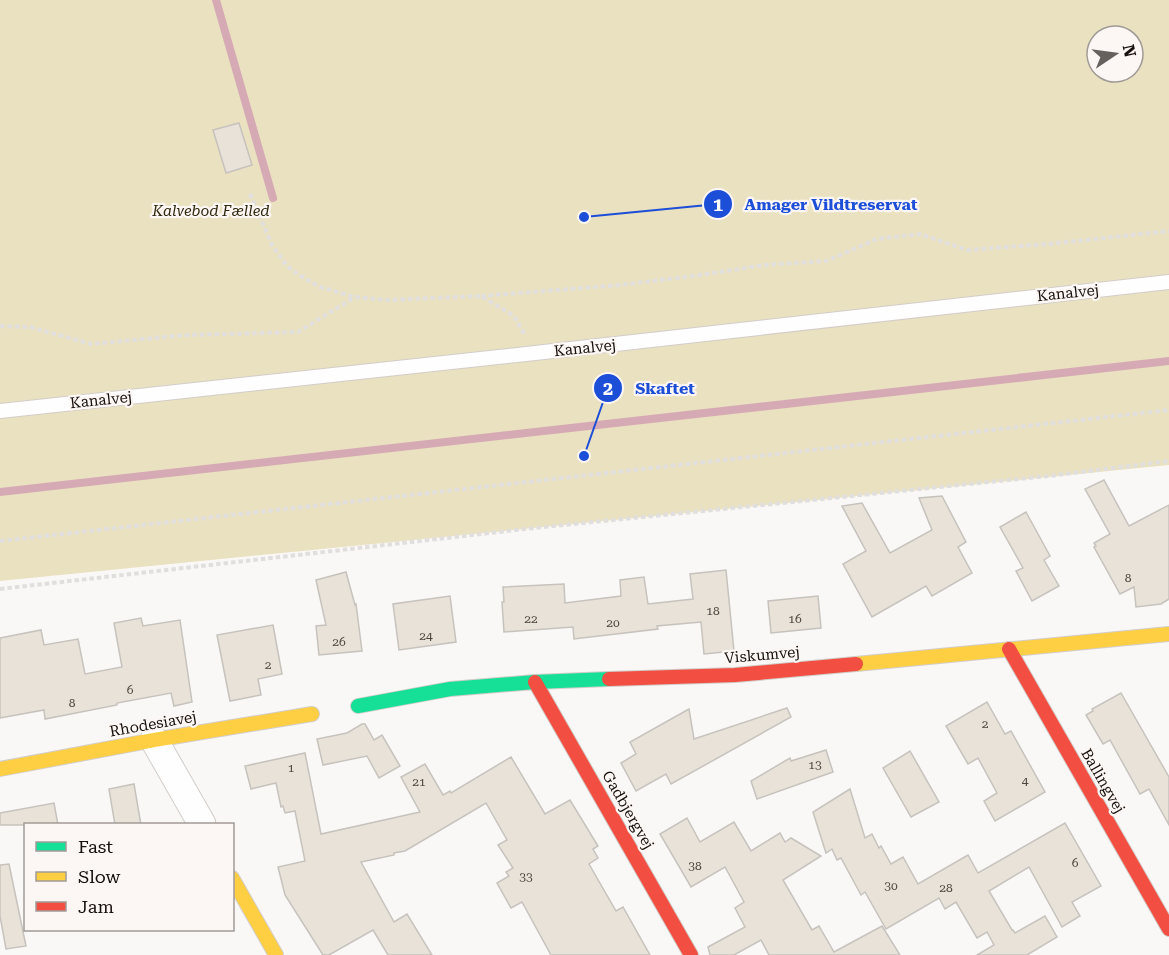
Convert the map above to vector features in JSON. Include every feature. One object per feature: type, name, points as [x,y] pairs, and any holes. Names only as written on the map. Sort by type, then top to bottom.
[{"type":"street","name":"Viskumvej","points":[[358,706],[450,689],[535,682],[735,675],[1169,634]]},
{"type":"street","name":"Ballingvej","points":[[1009,649],[1169,929]]},
{"type":"street","name":"Gadbjergvej","points":[[535,682],[691,955]]},
{"type":"street","name":"Rhodesiavej","points":[[0,769],[154,740],[312,714]]},
{"type":"street","points":[[154,740],[201,823]]},
{"type":"street","points":[[234,882],[276,955]]},
{"type":"lane","name":"Kanalvej","points":[[0,411],[1169,282]]},
{"type":"path","points":[[250,194],[272,245],[287,266],[320,287],[355,297],[385,300],[480,296],[620,285],[765,265],[826,261],[877,239],[920,234],[967,250],[1169,231]]},
{"type":"path","points":[[480,296],[514,316],[536,353]]},
{"type":"path","points":[[0,326],[30,327],[91,344],[186,335],[298,332],[355,297]]},
{"type":"path","points":[[0,541],[1169,410]]},
{"type":"path","points":[[0,589],[525,529],[1049,476],[1169,461]]},
{"type":"green space","name":"Kalvebod Fælled","points":[[0,0],[1169,0],[1169,465],[0,581]]},
{"type":"building","points":[[239,123],[252,165],[226,173],[213,130]]},
{"type":"building","points":[[1104,480],[1129,526],[1169,505],[1169,599],[1161,604],[1136,607],[1134,587],[1120,594],[1094,547],[1096,546],[1094,543],[1110,534],[1085,489]]},
{"type":"building","points":[[942,496],[966,542],[958,547],[972,573],[932,596],[926,586],[872,617],[843,564],[866,551],[842,506],[862,503],[890,553],[932,530],[919,498]]},
{"type":"building","points":[[1026,512],[1050,556],[1044,560],[1059,586],[1032,601],[1016,571],[1023,568],[1000,527]]},
{"type":"building","points":[[726,570],[734,651],[704,654],[701,622],[657,626],[658,629],[574,639],[573,627],[504,632],[503,587],[564,584],[565,603],[621,596],[620,580],[644,577],[648,604],[693,599],[690,574]]},
{"type":"building","points":[[346,572],[356,604],[362,651],[319,655],[316,626],[326,625],[316,580]]},
{"type":"building","points":[[450,596],[456,642],[399,650],[393,604]]},
{"type":"building","points":[[818,596],[821,628],[771,633],[768,601]]},
{"type":"building","points":[[141,618],[143,626],[180,620],[192,702],[174,706],[171,693],[45,719],[44,710],[0,718],[0,638],[41,630],[44,645],[78,639],[85,674],[122,667],[114,623]]},
{"type":"building","points":[[273,625],[282,674],[258,679],[261,695],[230,701],[217,635]]},
{"type":"building","points":[[1121,693],[1169,777],[1169,825],[1149,789],[1140,794],[1110,740],[1103,744],[1086,715],[1093,711],[1092,709]]},
{"type":"building","points":[[987,702],[1005,734],[1011,731],[1045,792],[995,821],[984,801],[997,793],[978,758],[968,764],[946,726]]},
{"type":"building","points":[[787,708],[791,717],[671,784],[666,774],[636,791],[621,763],[636,754],[630,742],[689,709],[694,739]]},
{"type":"building","points":[[365,724],[374,740],[382,735],[400,766],[379,778],[367,756],[323,765],[317,739],[347,733]]},
{"type":"building","points":[[826,750],[833,772],[757,799],[751,781],[790,758],[791,761]]},
{"type":"building","points":[[910,751],[939,802],[911,817],[883,768]]},
{"type":"building","points":[[305,753],[321,834],[420,812],[401,777],[425,764],[443,795],[450,791],[451,793],[511,757],[545,814],[570,800],[598,846],[593,849],[598,858],[589,864],[616,911],[623,907],[650,955],[551,955],[522,902],[511,908],[497,883],[509,876],[506,872],[513,868],[498,845],[507,840],[486,803],[405,851],[361,862],[394,922],[407,914],[432,955],[388,955],[373,930],[329,955],[323,955],[285,895],[278,867],[305,861],[295,811],[285,813],[283,806],[281,807],[276,783],[251,789],[245,766]]},
{"type":"building","points":[[134,784],[141,823],[115,823],[109,789]]},
{"type":"building","points":[[850,789],[865,838],[872,834],[891,864],[903,857],[918,884],[968,855],[978,873],[1065,823],[1101,886],[1072,902],[1080,916],[1062,927],[1029,867],[989,891],[1015,933],[1045,916],[1057,937],[1027,955],[977,955],[994,945],[987,932],[977,938],[956,902],[945,909],[939,898],[886,929],[865,892],[861,895],[841,858],[837,860],[832,849],[826,853],[813,812]]},
{"type":"building","points":[[54,803],[58,823],[0,825],[0,813]]},
{"type":"building","points":[[687,818],[700,842],[734,822],[751,851],[780,833],[785,842],[791,838],[821,856],[783,880],[812,930],[819,926],[834,952],[882,926],[900,955],[769,955],[761,940],[734,955],[710,955],[708,947],[745,927],[735,908],[744,902],[725,867],[691,887],[660,834]]},
{"type":"building","points":[[9,864],[26,946],[6,949],[0,916],[0,865]]},
{"type":"waterway","points":[[216,0],[273,198]]},
{"type":"waterway","points":[[0,492],[1169,361]]},
{"type":"traffic: fast","points":[[358,706],[450,689],[609,679]]},
{"type":"traffic: slow","points":[[856,664],[1169,634]]},
{"type":"traffic: slow","points":[[0,769],[154,740],[312,714]]},
{"type":"traffic: slow","points":[[234,882],[276,955]]},
{"type":"traffic: jam","points":[[1009,649],[1169,929]]},
{"type":"traffic: jam","points":[[609,679],[735,675],[856,664]]},
{"type":"traffic: jam","points":[[535,682],[691,955]]},
{"type":"place","name":"Amager Vildtreservat","points":[[584,217]]},
{"type":"place","name":"Skaftet","points":[[584,456]]}]
